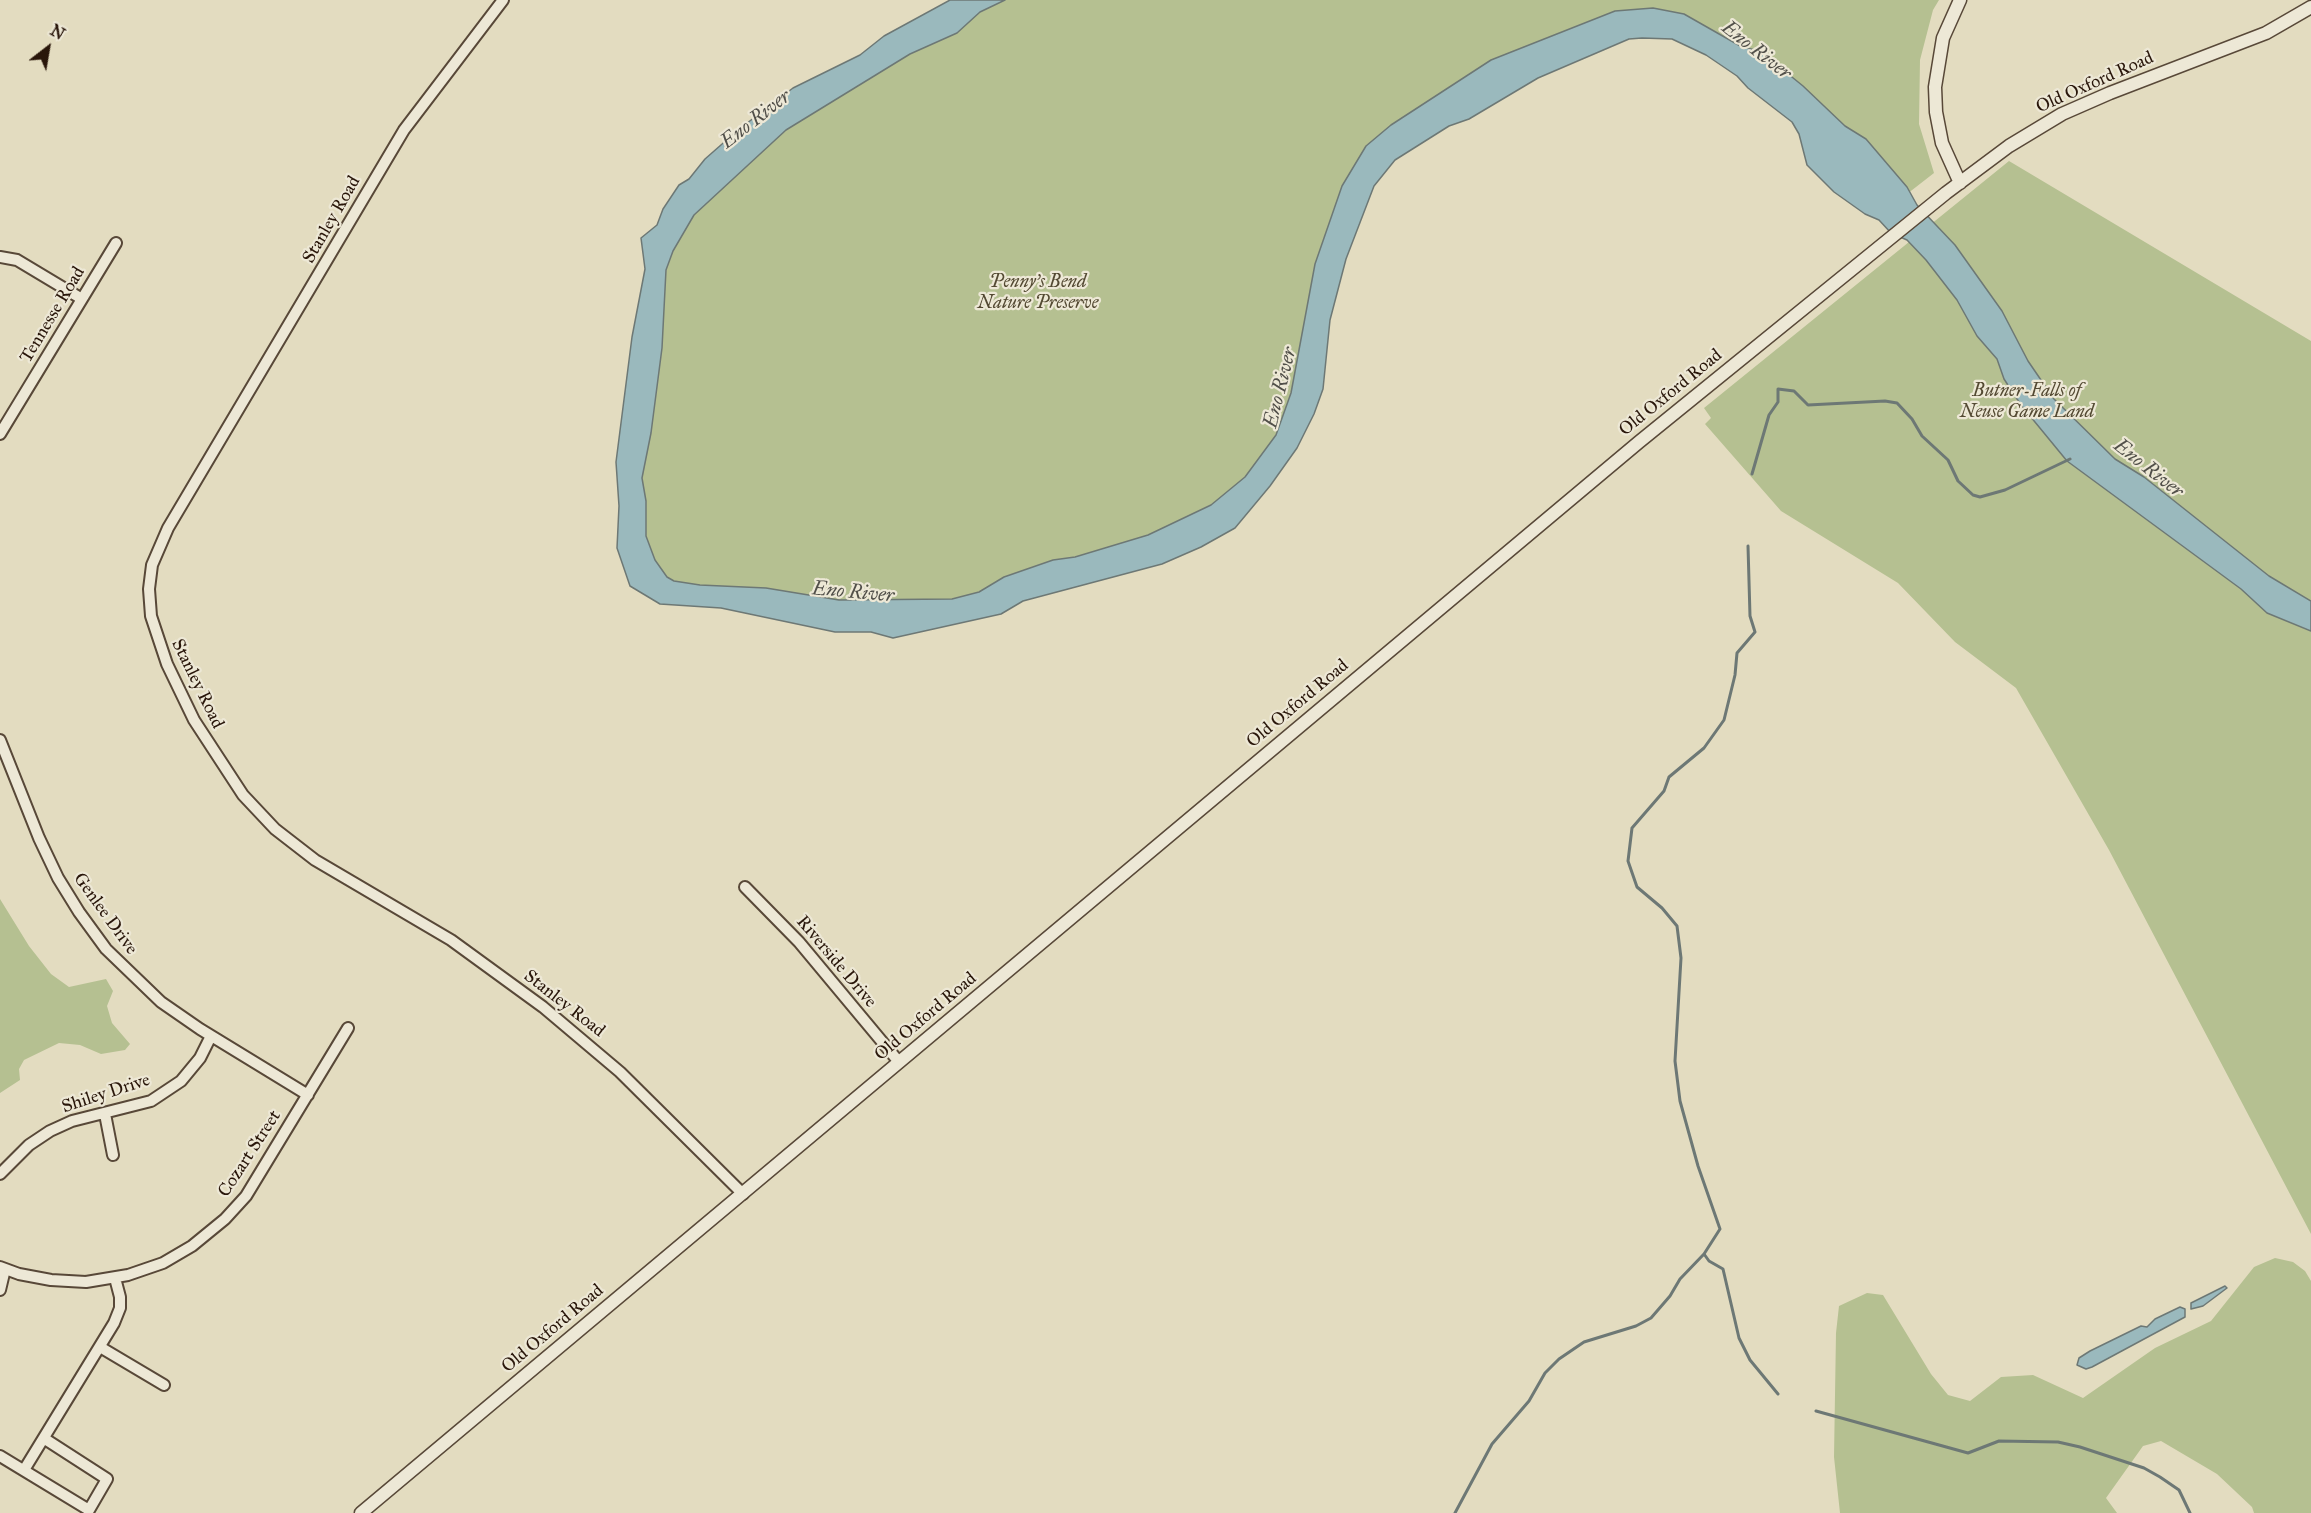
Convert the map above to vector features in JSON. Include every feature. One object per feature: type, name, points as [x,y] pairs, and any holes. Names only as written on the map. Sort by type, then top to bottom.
[{"type":"street","name":"Stanley Road","points":[[503,0],[404,130],[168,528],[157,551],[150,576],[149,601],[153,625],[170,671],[194,720],[238,788],[275,829],[315,860],[451,940],[551,1013],[620,1072],[743,1194]]},
{"type":"street","points":[[1960,0],[1943,38],[1935,93],[1942,143],[1960,183]]},
{"type":"street","name":"Old Oxford Road","points":[[361,1513],[1640,442],[1947,193],[2009,146],[2062,114],[2110,93],[2266,33],[2311,7]]},
{"type":"street","name":"Tennesse Road","points":[[0,434],[116,243]]},
{"type":"street","points":[[0,257],[17,260],[82,299]]},
{"type":"street","name":"Genlee Drive","points":[[0,740],[39,838],[79,912],[127,971],[161,1002],[211,1036],[308,1095]]},
{"type":"street","name":"Riverside Drive","points":[[746,887],[799,942],[899,1062]]},
{"type":"street","name":"Cozart Street","points":[[0,1290],[3,1268],[51,1280],[86,1282],[114,1278],[162,1263],[192,1246],[225,1219],[246,1196],[348,1028]]},
{"type":"street","name":"Shiley Drive","points":[[0,1174],[29,1145],[50,1131],[72,1121],[151,1101],[181,1081],[200,1058],[211,1036]]},
{"type":"street","points":[[105,1114],[112,1155]]},
{"type":"street","points":[[24,1470],[100,1347],[120,1308],[120,1297],[114,1278]]},
{"type":"street","points":[[100,1347],[164,1385]]},
{"type":"street","points":[[0,1456],[89,1510],[107,1479],[45,1439]]},
{"type":"green space","name":"Penny's Bend Nature Preserve","points":[[979,0],[1939,0],[1933,10],[1920,60],[1919,124],[1934,173],[1889,208],[1788,104],[1659,21],[1398,137],[1362,184],[1312,368],[1239,505],[897,619],[678,593],[638,571],[628,469],[657,266],[693,198],[783,120]]},
{"type":"green space","name":"Butner-Falls of Neuse Game Land","points":[[2009,161],[2311,341],[2311,1234],[2109,850],[2016,688],[1955,642],[1898,583],[1781,511],[1705,424],[1711,418],[1704,408]]},
{"type":"green space","points":[[0,899],[29,946],[51,974],[69,987],[106,979],[113,991],[107,1006],[112,1023],[130,1044],[125,1050],[101,1054],[80,1045],[59,1043],[24,1060],[19,1069],[20,1080],[0,1093]]},
{"type":"green space","points":[[2275,1258],[2293,1262],[2305,1271],[2311,1281],[2311,1513],[2254,1513],[2252,1507],[2217,1474],[2161,1441],[2143,1446],[2106,1498],[2117,1513],[1840,1513],[1834,1457],[1836,1333],[1839,1306],[1867,1293],[1883,1295],[1931,1374],[1948,1395],[1970,1401],[2001,1377],[2033,1375],[2083,1398],[2155,1348],[2211,1321],[2254,1267]]},
{"type":"water","name":"Eno River","points":[[950,0],[1005,0],[980,12],[957,33],[910,54],[786,130],[694,215],[673,251],[666,270],[662,348],[651,433],[642,478],[646,501],[646,536],[655,560],[667,577],[674,581],[700,585],[766,588],[839,600],[952,599],[979,592],[1004,577],[1053,560],[1075,557],[1148,535],[1211,505],[1245,477],[1276,435],[1291,393],[1315,264],[1342,186],[1366,146],[1391,125],[1491,60],[1615,11],[1653,8],[1684,14],[1742,47],[1760,51],[1803,86],[1845,126],[1866,139],[1907,187],[1917,205],[1955,245],[2002,311],[2028,361],[2054,399],[2115,459],[2144,477],[2269,576],[2311,601],[2311,631],[2267,613],[2241,589],[2067,461],[2021,405],[2004,379],[1997,359],[1977,336],[1957,300],[1926,260],[1907,240],[1891,233],[1879,220],[1865,214],[1834,192],[1807,165],[1799,134],[1792,122],[1748,88],[1737,76],[1706,55],[1672,39],[1642,38],[1629,39],[1538,78],[1469,119],[1449,126],[1395,160],[1374,186],[1346,259],[1330,320],[1323,389],[1314,414],[1297,448],[1270,486],[1235,528],[1201,547],[1162,564],[1023,601],[1001,614],[893,638],[871,632],[835,632],[721,608],[660,604],[630,586],[617,548],[619,506],[616,462],[632,337],[645,269],[641,238],[657,225],[663,209],[679,185],[689,179],[705,159],[738,130],[793,88],[860,55],[884,36]]},
{"type":"water","points":[[2225,1286],[2227,1288],[2203,1306],[2191,1309],[2191,1303]]},
{"type":"water","points":[[2180,1307],[2185,1309],[2185,1317],[2092,1367],[2086,1369],[2077,1365],[2079,1358],[2090,1351],[2141,1326],[2147,1327],[2155,1319]]},
{"type":"waterway","points":[[1752,474],[1769,415],[1778,402],[1778,389],[1794,391],[1808,405],[1885,401],[1897,403],[1912,419],[1922,436],[1948,460],[1958,481],[1973,495],[1980,497],[2005,490],[2070,459]]},
{"type":"waterway","points":[[1455,1513],[1492,1444],[1529,1401],[1545,1373],[1559,1359],[1584,1342],[1636,1326],[1651,1318],[1670,1296],[1680,1279],[1704,1254],[1720,1229],[1698,1166],[1680,1101],[1675,1061],[1681,958],[1677,926],[1662,908],[1637,887],[1628,861],[1632,828],[1664,791],[1669,777],[1704,748],[1724,720],[1735,675],[1737,653],[1755,632],[1750,616],[1748,546]]},
{"type":"waterway","points":[[1704,1254],[1709,1261],[1723,1269],[1739,1338],[1750,1360],[1778,1394]]},
{"type":"waterway","points":[[1816,1411],[1968,1453],[1999,1441],[2058,1442],[2080,1447],[2144,1468],[2160,1477],[2179,1490],[2190,1513]]}]
